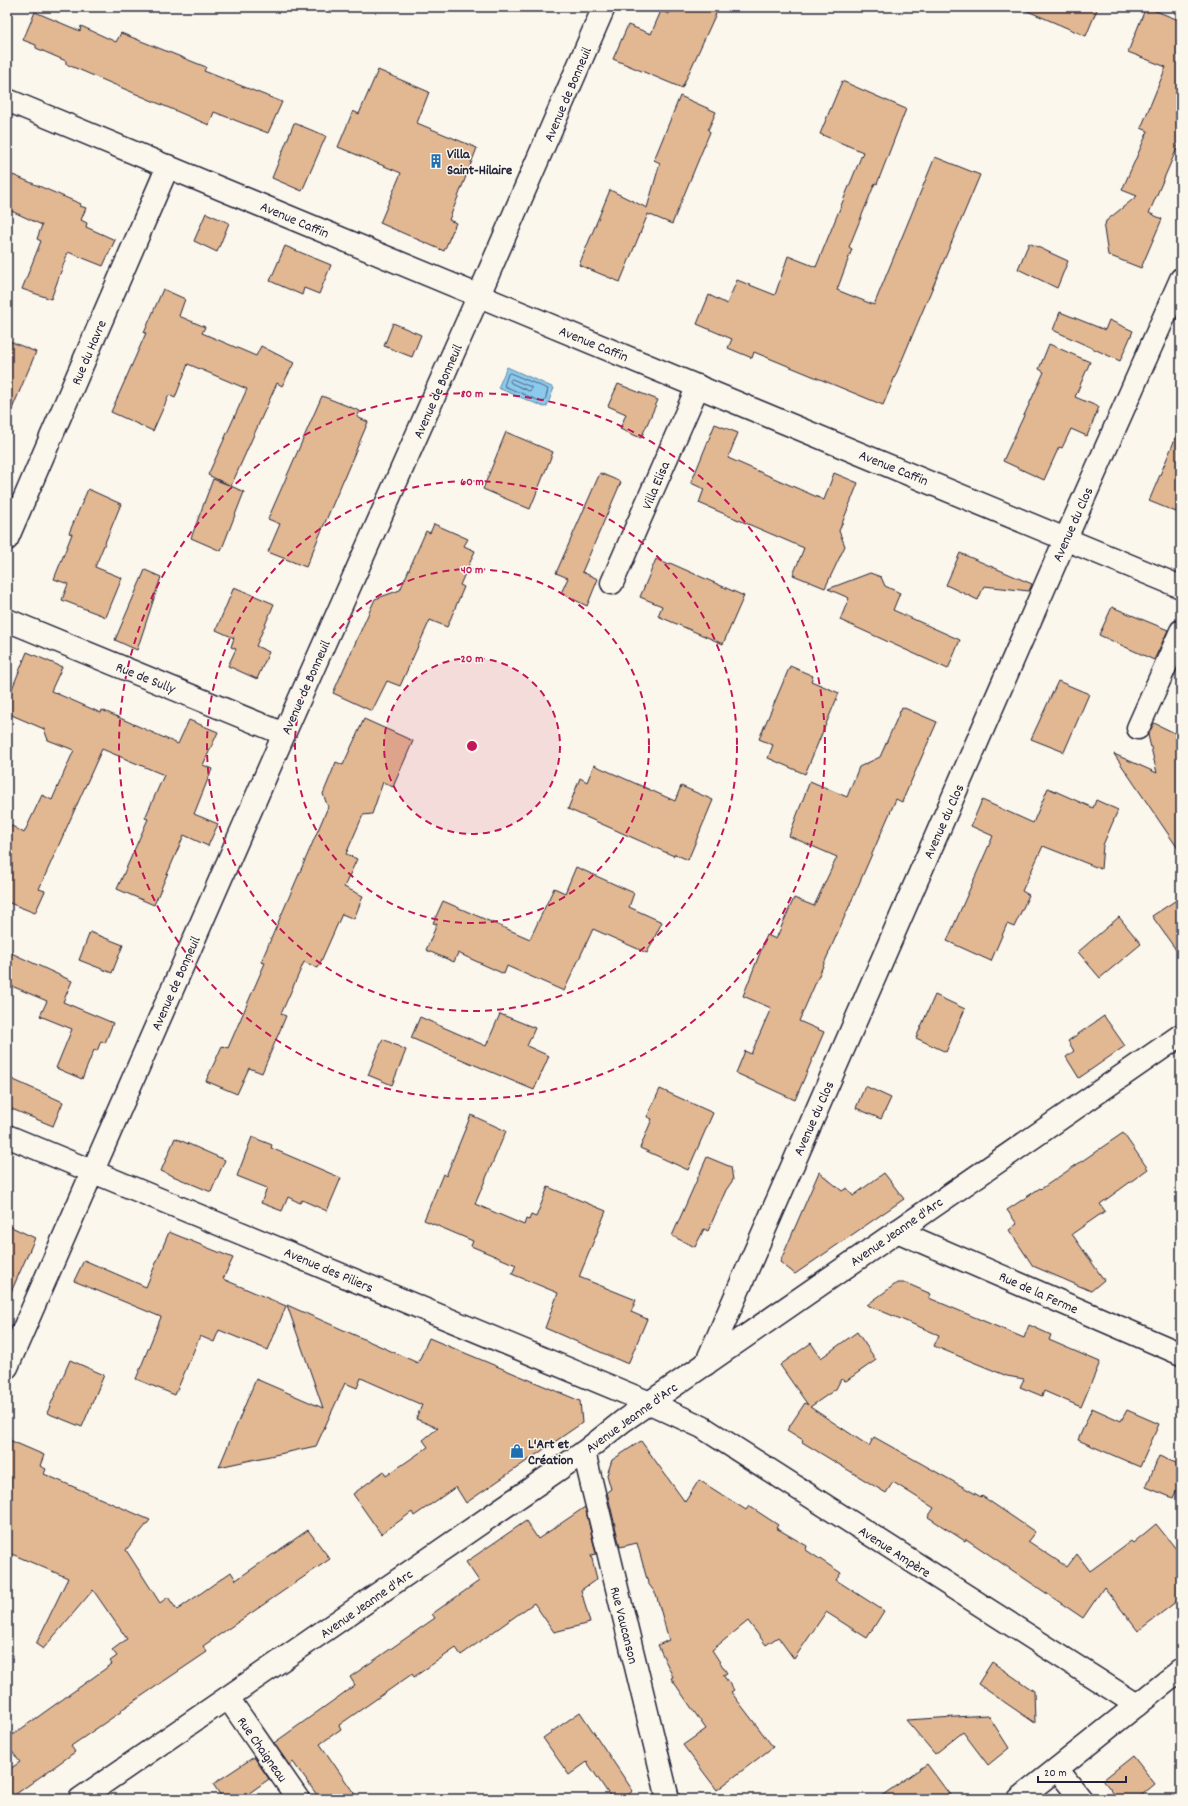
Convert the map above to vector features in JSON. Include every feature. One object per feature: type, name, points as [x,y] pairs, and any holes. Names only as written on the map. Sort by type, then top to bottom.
[{"type":"street","name":"Avenue de Bonneuil","points":[[7,1367],[284,734],[479,295],[604,7]]},
{"type":"street","name":"Avenue Caffin","points":[[7,100],[1181,587]]},
{"type":"street","name":"Rue du Havre","points":[[7,539],[168,166]]},
{"type":"street","name":"Avenue du Clos","points":[[706,1364],[1066,538],[1181,279]]},
{"type":"street","name":"Villa Elisa","points":[[612,583],[698,386]]},
{"type":"street","name":"Rue de Sully","points":[[7,620],[284,734]]},
{"type":"street","points":[[1138,728],[1181,631]]},
{"type":"street","name":"Avenue Jeanne d'Arc","points":[[80,1799],[584,1452],[623,1421],[1181,1035]]},
{"type":"street","name":"Avenue des Piliers","points":[[7,1136],[650,1403]]},
{"type":"street","name":"Rue de la Ferme","points":[[897,1231],[1181,1354]]},
{"type":"street","name":"Avenue Ampère","points":[[650,1403],[702,1428],[1137,1705]]},
{"type":"street","name":"Rue Vaucanson","points":[[584,1452],[668,1799]]},
{"type":"street","points":[[1019,1799],[1181,1670]]},
{"type":"street","name":"Rue Chaigneau","points":[[228,1698],[298,1799]]},
{"type":"street","points":[[1057,1768],[1082,1799]]},
{"type":"water","points":[[507,367],[554,388],[547,406],[544,407],[498,388]]},
{"type":"building","points":[[673,7],[719,7],[682,88],[613,59],[628,25],[651,34],[661,11],[669,14]]},
{"type":"building","points":[[1018,7],[1098,7],[1086,36]]},
{"type":"building","points":[[1146,7],[1181,21],[1181,139],[1149,213],[1162,219],[1141,268],[1108,255],[1104,229],[1106,221],[1137,196],[1122,190],[1148,131],[1141,128],[1166,67],[1128,52]]},
{"type":"building","points":[[35,12],[80,31],[81,26],[116,42],[121,33],[206,67],[204,71],[282,102],[268,133],[214,112],[209,125],[66,64],[66,61],[36,48],[36,45],[23,40]]},
{"type":"building","name":"Villa Saint-Hilaire","points":[[378,70],[429,92],[417,123],[477,148],[449,220],[456,223],[444,251],[380,223],[401,173],[338,147],[353,111],[359,114]]},
{"type":"building","points":[[842,81],[906,109],[877,184],[875,183],[849,247],[852,249],[837,290],[874,305],[935,157],[980,175],[883,405],[754,352],[752,358],[728,348],[732,339],[697,324],[709,295],[727,304],[737,280],[775,295],[788,256],[816,267],[863,152],[820,134]]},
{"type":"building","points":[[680,96],[716,112],[708,130],[710,132],[672,224],[648,214],[620,282],[579,265],[610,190],[647,208],[660,163],[654,160]]},
{"type":"building","points":[[294,123],[326,136],[302,191],[272,178]]},
{"type":"building","points":[[13,175],[81,204],[80,206],[86,208],[81,220],[87,223],[86,227],[115,240],[103,266],[68,252],[51,299],[22,289],[41,241],[37,239],[42,225],[7,209],[7,188]]},
{"type":"building","points":[[206,213],[229,223],[217,252],[194,241]]},
{"type":"building","points":[[1029,243],[1068,261],[1057,288],[1018,269]]},
{"type":"building","points":[[285,246],[331,265],[319,294],[304,288],[302,295],[270,281]]},
{"type":"building","points":[[163,289],[185,299],[179,316],[205,327],[202,333],[256,356],[261,346],[294,363],[282,386],[277,383],[231,486],[244,492],[221,551],[191,538],[213,479],[229,485],[208,475],[247,389],[188,364],[175,398],[169,395],[153,431],[111,412],[146,333],[144,333]]},
{"type":"building","points":[[1060,312],[1105,330],[1109,320],[1133,331],[1120,361],[1053,330]]},
{"type":"building","points":[[393,323],[421,335],[412,357],[384,346]]},
{"type":"building","points":[[7,340],[36,352],[7,421]]},
{"type":"building","points":[[1049,344],[1090,362],[1075,397],[1099,407],[1087,436],[1071,429],[1062,448],[1059,447],[1044,480],[1003,461],[1044,372],[1039,369]]},
{"type":"building","points":[[618,384],[658,400],[641,438],[620,429],[626,414],[608,406]]},
{"type":"building","points":[[322,396],[360,411],[357,417],[368,422],[306,567],[268,552],[280,524],[268,519]]},
{"type":"building","points":[[715,424],[738,433],[728,458],[824,500],[834,473],[858,483],[839,531],[845,546],[825,588],[793,575],[804,548],[699,503],[704,489],[691,483]]},
{"type":"building","points":[[1181,425],[1181,514],[1149,501]]},
{"type":"building","points":[[506,432],[553,452],[530,509],[483,489]]},
{"type":"building","points":[[600,473],[621,482],[582,572],[598,579],[587,606],[561,593],[568,578],[556,573]]},
{"type":"building","points":[[88,489],[121,504],[95,567],[122,578],[106,617],[62,600],[68,584],[54,579],[72,534],[69,533]]},
{"type":"building","points":[[434,524],[468,539],[464,546],[475,551],[460,585],[464,587],[447,627],[430,620],[400,686],[387,681],[372,711],[333,693],[375,599],[400,590],[426,531],[430,533]]},
{"type":"building","points":[[960,553],[1032,584],[1029,591],[984,586],[978,600],[946,585]]},
{"type":"building","points":[[656,559],[669,565],[670,563],[744,596],[723,644],[658,616],[662,606],[640,597]]},
{"type":"building","points":[[145,570],[161,577],[137,650],[115,640]]},
{"type":"building","points":[[870,573],[881,577],[885,586],[900,593],[893,610],[960,640],[948,669],[840,620],[849,598],[828,589]]},
{"type":"building","points":[[234,587],[274,604],[256,646],[269,652],[257,679],[228,666],[236,649],[231,647],[234,638],[216,630]]},
{"type":"building","points":[[1112,607],[1168,630],[1154,660],[1099,635]]},
{"type":"building","points":[[27,652],[62,667],[51,691],[101,713],[102,710],[178,744],[189,720],[218,732],[203,765],[212,769],[194,814],[218,824],[208,846],[184,835],[154,905],[117,889],[148,819],[145,818],[164,775],[102,749],[39,889],[45,891],[35,913],[7,902],[7,823],[24,833],[42,795],[52,800],[74,750],[48,740],[44,729],[7,713],[7,701]]},
{"type":"building","points":[[790,666],[813,676],[811,681],[839,693],[805,774],[768,758],[773,745],[759,739]]},
{"type":"building","points":[[1058,681],[1089,694],[1064,752],[1031,739]]},
{"type":"building","points":[[902,707],[937,722],[902,802],[896,799],[799,1021],[824,1032],[795,1100],[736,1073],[745,1051],[751,1054],[771,1008],[743,996],[767,935],[776,939],[794,898],[814,906],[837,857],[789,836],[810,781],[847,797],[859,767],[880,757]]},
{"type":"building","points":[[364,719],[413,741],[393,787],[383,782],[372,814],[363,815],[346,854],[357,859],[344,887],[363,896],[354,919],[342,914],[318,968],[304,962],[281,1014],[286,1016],[262,1073],[249,1068],[237,1094],[206,1081],[222,1046],[228,1048],[265,963],[261,962],[328,807],[323,794],[336,762],[343,765]]},
{"type":"building","points":[[1154,723],[1181,736],[1181,853],[1114,754],[1157,773],[1148,735]]},
{"type":"building","points":[[594,765],[675,801],[681,786],[713,800],[688,860],[675,854],[674,856],[568,809],[580,778],[587,782]]},
{"type":"building","points":[[1048,788],[1093,808],[1096,800],[1118,810],[1103,845],[1101,869],[1043,846],[1022,891],[1029,895],[1014,927],[1007,924],[991,961],[947,941],[993,836],[971,826],[982,800],[1033,823]]},
{"type":"building","points":[[576,867],[634,893],[629,907],[662,922],[647,953],[593,929],[564,991],[507,966],[504,974],[458,953],[454,962],[426,950],[437,924],[433,923],[443,901],[530,939],[554,888],[565,893]]},
{"type":"building","points":[[1181,897],[1181,957],[1152,916]]},
{"type":"building","points":[[1119,917],[1141,944],[1100,978],[1078,952]]},
{"type":"building","points":[[90,932],[123,945],[112,973],[79,960]]},
{"type":"building","points":[[7,951],[72,981],[63,1002],[113,1023],[105,1043],[101,1041],[97,1051],[94,1050],[82,1079],[56,1068],[72,1029],[40,1016],[47,1001],[7,984]]},
{"type":"building","points":[[935,995],[965,1009],[946,1052],[916,1038]]},
{"type":"building","points":[[500,1014],[535,1028],[527,1046],[549,1056],[534,1090],[411,1038],[420,1017],[486,1046]]},
{"type":"building","points":[[1104,1016],[1125,1046],[1079,1078],[1066,1057],[1074,1051],[1068,1041]]},
{"type":"building","points":[[383,1039],[406,1050],[392,1085],[368,1075]]},
{"type":"building","points":[[7,1077],[63,1102],[53,1126],[7,1107]]},
{"type":"building","points":[[865,1086],[891,1098],[881,1119],[856,1108]]},
{"type":"building","points":[[660,1089],[713,1113],[688,1170],[640,1148],[652,1119],[647,1117]]},
{"type":"building","points":[[471,1115],[506,1131],[475,1204],[524,1225],[526,1219],[529,1220],[531,1215],[536,1217],[548,1187],[606,1211],[579,1277],[636,1300],[631,1312],[647,1319],[628,1364],[545,1328],[558,1293],[512,1274],[516,1265],[471,1246],[473,1241],[424,1220],[443,1174],[446,1176]]},
{"type":"building","points":[[1123,1133],[1148,1169],[1100,1204],[1105,1211],[1072,1234],[1104,1280],[1091,1291],[1033,1266],[1009,1230],[1017,1224],[1007,1210],[1040,1188],[1041,1189]]},
{"type":"building","points":[[252,1137],[272,1145],[271,1148],[341,1178],[327,1211],[302,1200],[300,1203],[288,1197],[282,1211],[261,1203],[267,1188],[237,1176]]},
{"type":"building","points":[[175,1138],[225,1160],[211,1192],[161,1171]]},
{"type":"building","points":[[707,1157],[731,1167],[733,1180],[726,1190],[708,1231],[704,1229],[695,1247],[672,1236]]},
{"type":"building","points":[[819,1172],[842,1191],[847,1188],[853,1196],[884,1173],[904,1199],[795,1274],[780,1262]]},
{"type":"building","points":[[7,1225],[35,1238],[7,1301]]},
{"type":"building","points":[[169,1232],[233,1258],[223,1279],[286,1306],[268,1350],[219,1330],[214,1342],[200,1336],[175,1395],[136,1379],[161,1317],[74,1281],[84,1260],[146,1287]]},
{"type":"building","points":[[897,1283],[906,1283],[931,1294],[929,1298],[1024,1338],[1029,1325],[1051,1335],[1049,1340],[1100,1362],[1081,1407],[1044,1391],[1042,1396],[1020,1387],[1024,1379],[1007,1376],[934,1346],[939,1335],[867,1305]]},
{"type":"building","points":[[287,1305],[418,1363],[429,1338],[580,1401],[582,1423],[466,1503],[456,1487],[414,1516],[412,1512],[381,1534],[353,1494],[384,1471],[386,1476],[428,1447],[423,1440],[438,1428],[416,1419],[422,1405],[361,1378],[357,1388],[345,1383],[316,1446],[219,1467],[256,1379],[323,1408]]},
{"type":"building","points":[[857,1332],[876,1360],[846,1381],[841,1379],[836,1389],[810,1407],[869,1446],[874,1437],[981,1497],[982,1496],[1035,1532],[1028,1541],[1067,1567],[1077,1554],[1090,1571],[1131,1541],[1133,1543],[1156,1524],[1181,1555],[1181,1598],[1138,1631],[1104,1587],[1083,1618],[966,1539],[965,1541],[928,1517],[934,1508],[893,1482],[886,1493],[802,1442],[803,1440],[787,1430],[805,1403],[808,1405],[780,1365],[811,1343],[821,1358]]},
{"type":"building","points":[[70,1360],[104,1375],[82,1427],[47,1413]]},
{"type":"building","points":[[1092,1408],[1121,1421],[1127,1410],[1159,1424],[1140,1467],[1078,1440]]},
{"type":"building","points":[[7,1439],[44,1455],[40,1466],[46,1469],[44,1474],[150,1520],[126,1550],[160,1603],[168,1597],[177,1610],[231,1572],[236,1580],[308,1530],[330,1559],[203,1646],[207,1652],[71,1746],[75,1752],[9,1799],[7,1799],[7,1771],[20,1762],[7,1745],[7,1739],[112,1664],[110,1661],[117,1656],[112,1650],[127,1639],[93,1590],[43,1649],[36,1644],[68,1578],[7,1552]]},
{"type":"building","points":[[641,1441],[685,1502],[699,1480],[746,1510],[749,1506],[778,1525],[776,1528],[807,1546],[806,1550],[841,1573],[836,1580],[884,1611],[867,1638],[826,1612],[794,1659],[778,1637],[766,1645],[748,1621],[712,1650],[727,1673],[723,1675],[734,1690],[731,1692],[773,1747],[717,1790],[683,1745],[706,1729],[671,1678],[673,1677],[658,1645],[669,1640],[656,1594],[648,1583],[637,1543],[620,1547],[607,1492],[611,1489],[607,1475],[612,1460]]},
{"type":"building","points":[[1159,1456],[1181,1465],[1181,1480],[1173,1498],[1146,1487]]},
{"type":"building","points":[[585,1507],[596,1554],[591,1555],[597,1579],[581,1590],[590,1623],[554,1632],[534,1603],[461,1655],[456,1648],[414,1677],[412,1674],[339,1725],[341,1729],[320,1744],[358,1799],[320,1799],[293,1762],[289,1765],[274,1743],[355,1685],[350,1677],[435,1618],[432,1614],[479,1581],[466,1562],[526,1521],[538,1539]]},
{"type":"building","points":[[992,1662],[1034,1691],[1035,1723],[978,1684]]},
{"type":"building","points":[[580,1712],[633,1791],[622,1799],[612,1799],[587,1762],[569,1775],[543,1738]]},
{"type":"building","points":[[988,1715],[1009,1748],[988,1765],[963,1732],[935,1754],[906,1720]]},
{"type":"building","points":[[1133,1756],[1155,1784],[1137,1799],[1118,1799],[1103,1780]]},
{"type":"building","points":[[254,1757],[269,1779],[241,1799],[223,1799],[213,1784]]},
{"type":"building","points":[[927,1764],[953,1799],[877,1799]]},
{"type":"place","name":"Villa Saint-Hilaire","points":[[436,161]]},
{"type":"place","name":"L'Art et Création","points":[[517,1451]]}]
